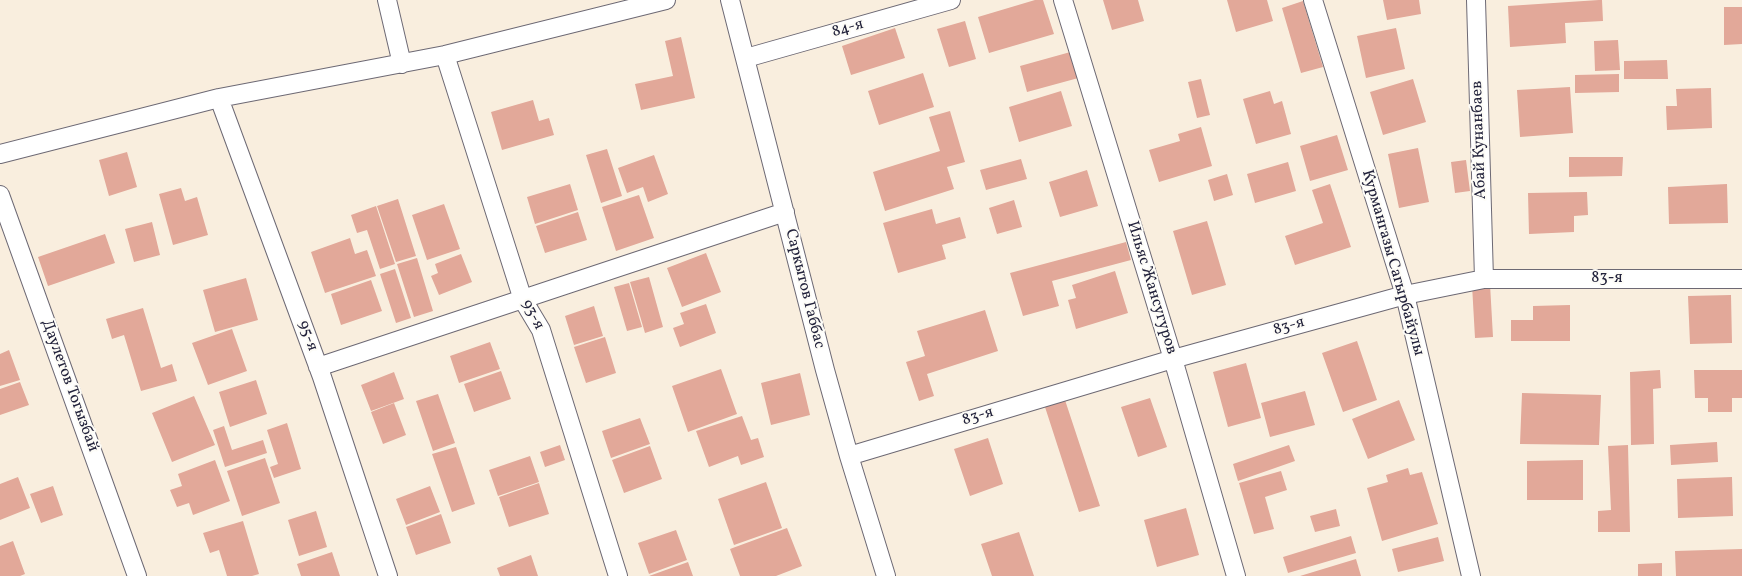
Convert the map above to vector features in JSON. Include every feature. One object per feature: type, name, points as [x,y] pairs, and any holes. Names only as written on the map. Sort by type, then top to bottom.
[{"type":"street","points":[[388,0],[402,64]]},
{"type":"street","points":[[0,154],[219,98],[444,55],[666,0]]},
{"type":"street","name":"Саркытов Габбас","points":[[730,0],[825,370],[849,456],[886,576]]},
{"type":"street","name":"84-я","points":[[746,58],[951,0]]},
{"type":"street","name":"Ильяс Жансугуров","points":[[1063,0],[1173,359],[1236,576]]},
{"type":"street","name":"Курмангазы Сагырбайулы","points":[[1313,0],[1405,294],[1470,576]]},
{"type":"street","name":"Абай Кунанбаев","points":[[1476,0],[1484,279]]},
{"type":"street","name":"93-я","points":[[444,55],[523,300],[541,330],[618,576]]},
{"type":"street","name":"95-я","points":[[219,98],[318,367],[388,576]]},
{"type":"street","name":"Даулетов Тогызбай","points":[[0,195],[137,576]]},
{"type":"street","points":[[318,367],[785,212]]},
{"type":"street","name":"83-я","points":[[849,456],[1173,359],[1405,294],[1484,279],[1742,279]]},
{"type":"building","points":[[1035,0],[1043,0],[1054,34],[989,53],[978,17]]},
{"type":"building","points":[[1103,0],[1138,0],[1144,21],[1112,30]]},
{"type":"building","points":[[1227,0],[1267,0],[1273,21],[1236,32]]},
{"type":"building","points":[[1383,0],[1419,0],[1421,14],[1387,20]]},
{"type":"building","points":[[1602,0],[1603,21],[1565,23],[1566,43],[1510,47],[1508,6]]},
{"type":"building","points":[[1303,1],[1323,67],[1301,73],[1282,8]]},
{"type":"building","points":[[1724,7],[1742,7],[1742,44],[1724,45]]},
{"type":"building","points":[[965,21],[976,59],[949,67],[937,29]]},
{"type":"building","points":[[895,28],[905,58],[851,75],[842,46]]},
{"type":"building","points":[[1396,28],[1405,69],[1366,78],[1357,36]]},
{"type":"building","points":[[681,37],[695,98],[641,110],[635,84],[673,76],[665,41]]},
{"type":"building","points":[[1618,40],[1620,70],[1595,71],[1594,41]]},
{"type":"building","points":[[1074,51],[1082,77],[1027,92],[1020,66]]},
{"type":"building","points":[[1667,60],[1668,79],[1624,79],[1624,61]]},
{"type":"building","points":[[923,73],[934,107],[879,125],[868,91]]},
{"type":"building","points":[[1619,74],[1619,92],[1575,93],[1575,75]]},
{"type":"building","points":[[1201,79],[1210,115],[1197,118],[1188,82]]},
{"type":"building","points":[[1413,79],[1426,122],[1383,135],[1370,92]]},
{"type":"building","points":[[1570,87],[1573,133],[1520,137],[1517,90]]},
{"type":"building","points":[[1711,88],[1712,128],[1667,130],[1666,106],[1677,106],[1676,89]]},
{"type":"building","points":[[1061,91],[1072,126],[1019,142],[1009,107]]},
{"type":"building","points":[[1270,91],[1274,104],[1282,101],[1291,134],[1256,144],[1243,99]]},
{"type":"building","points":[[533,100],[539,121],[549,118],[554,135],[502,150],[491,112]]},
{"type":"building","points":[[950,111],[965,162],[947,167],[954,189],[885,211],[873,172],[940,151],[929,117]]},
{"type":"building","points":[[1201,127],[1212,166],[1159,182],[1149,150],[1180,141],[1178,134]]},
{"type":"building","points":[[1337,135],[1348,170],[1310,181],[1300,146]]},
{"type":"building","points":[[1418,148],[1429,202],[1399,208],[1388,154]]},
{"type":"building","points":[[607,149],[622,196],[601,203],[586,155]]},
{"type":"building","points":[[127,152],[137,187],[109,196],[99,160]]},
{"type":"building","points":[[654,155],[668,194],[648,202],[643,187],[627,193],[618,168]]},
{"type":"building","points":[[1569,157],[1623,157],[1622,176],[1569,177]]},
{"type":"building","points":[[1021,159],[1027,179],[986,190],[980,170]]},
{"type":"building","points":[[1466,160],[1470,191],[1455,193],[1451,162]]},
{"type":"building","points":[[1288,162],[1296,191],[1255,203],[1247,174]]},
{"type":"building","points":[[1087,170],[1098,206],[1060,217],[1049,182]]},
{"type":"building","points":[[1227,174],[1233,195],[1214,201],[1208,180]]},
{"type":"building","points":[[570,184],[578,210],[535,224],[527,197]]},
{"type":"building","points":[[1330,184],[1351,247],[1295,265],[1285,236],[1323,223],[1312,190]]},
{"type":"building","points":[[1727,184],[1728,223],[1669,224],[1668,187]]},
{"type":"building","points":[[181,188],[185,201],[197,197],[208,235],[173,245],[159,194]]},
{"type":"building","points":[[1587,192],[1588,215],[1574,216],[1574,232],[1529,234],[1528,193]]},
{"type":"building","points":[[639,195],[654,238],[616,251],[602,207]]},
{"type":"building","points":[[398,199],[416,256],[396,262],[377,206]]},
{"type":"building","points":[[1014,200],[1022,227],[997,234],[989,208]]},
{"type":"building","points":[[444,204],[460,249],[427,260],[412,215]]},
{"type":"building","points":[[376,206],[395,264],[380,269],[367,230],[357,233],[351,215]]},
{"type":"building","points":[[932,209],[936,224],[960,217],[966,238],[942,245],[946,259],[898,273],[883,223]]},
{"type":"building","points":[[578,212],[587,240],[545,253],[536,226]]},
{"type":"building","points":[[1207,221],[1226,285],[1192,295],[1173,231]]},
{"type":"building","points":[[152,222],[160,255],[134,262],[125,229]]},
{"type":"building","points":[[105,234],[115,263],[48,286],[38,257]]},
{"type":"building","points":[[350,238],[355,254],[367,250],[376,276],[325,293],[311,252]]},
{"type":"building","points":[[1126,242],[1131,260],[1052,281],[1059,306],[1023,316],[1010,273]]},
{"type":"building","points":[[706,253],[721,292],[682,307],[667,268]]},
{"type":"building","points":[[461,254],[472,282],[439,295],[431,276],[438,273],[435,264]]},
{"type":"building","points":[[417,258],[433,311],[414,317],[397,264]]},
{"type":"building","points":[[395,269],[411,318],[396,323],[380,274]]},
{"type":"building","points":[[1115,271],[1128,313],[1076,329],[1068,300],[1076,298],[1072,285]]},
{"type":"building","points":[[649,277],[663,327],[645,333],[630,282]]},
{"type":"building","points":[[246,278],[258,320],[215,332],[203,290]]},
{"type":"building","points":[[371,280],[382,311],[341,325],[331,294]]},
{"type":"building","points":[[629,283],[642,327],[627,331],[614,287]]},
{"type":"building","points":[[1490,284],[1493,337],[1475,338],[1472,285]]},
{"type":"building","points":[[1731,295],[1732,343],[1690,344],[1688,296]]},
{"type":"building","points":[[706,304],[716,333],[680,347],[673,328],[684,324],[680,313]]},
{"type":"building","points":[[1570,305],[1570,341],[1511,341],[1511,320],[1533,320],[1533,306]]},
{"type":"building","points":[[594,306],[603,336],[574,345],[565,316]]},
{"type":"building","points":[[143,308],[161,368],[172,364],[177,381],[141,391],[124,335],[112,339],[106,319]]},
{"type":"building","points":[[985,310],[998,351],[927,374],[934,396],[919,401],[906,362],[925,356],[917,331]]},
{"type":"building","points":[[232,329],[247,371],[208,385],[192,343]]},
{"type":"building","points":[[605,337],[616,373],[586,383],[574,347]]},
{"type":"building","points":[[1357,341],[1377,400],[1343,412],[1322,353]]},
{"type":"building","points":[[490,342],[500,369],[459,383],[450,356]]},
{"type":"building","points":[[9,350],[20,380],[0,386],[0,354]]},
{"type":"building","points":[[1246,363],[1261,418],[1228,427],[1213,372]]},
{"type":"building","points":[[721,369],[737,414],[688,432],[672,386]]},
{"type":"building","points":[[1660,370],[1661,388],[1653,389],[1654,444],[1631,445],[1630,372]]},
{"type":"building","points":[[1694,370],[1742,370],[1742,398],[1732,398],[1732,412],[1708,412],[1708,398],[1695,398]]},
{"type":"building","points":[[501,371],[511,399],[474,412],[464,384]]},
{"type":"building","points":[[394,372],[404,399],[371,411],[361,385]]},
{"type":"building","points":[[800,373],[810,415],[771,425],[761,383]]},
{"type":"building","points":[[256,380],[267,414],[230,427],[219,392]]},
{"type":"building","points":[[20,382],[29,405],[0,415],[0,389]]},
{"type":"building","points":[[1305,391],[1315,425],[1270,437],[1261,403]]},
{"type":"building","points":[[1522,393],[1601,395],[1599,445],[1520,444]]},
{"type":"building","points":[[438,394],[455,443],[433,451],[416,401]]},
{"type":"building","points":[[194,396],[215,445],[172,462],[152,413]]},
{"type":"building","points":[[1150,398],[1167,447],[1138,457],[1121,407]]},
{"type":"building","points":[[1065,400],[1100,506],[1079,512],[1045,407]]},
{"type":"building","points":[[1399,400],[1415,440],[1368,459],[1352,419]]},
{"type":"building","points":[[394,403],[406,435],[383,444],[371,412]]},
{"type":"building","points":[[742,416],[751,440],[758,438],[764,457],[741,465],[738,456],[709,467],[696,431]]},
{"type":"building","points":[[640,418],[650,444],[611,458],[602,431]]},
{"type":"building","points":[[287,423],[301,469],[274,478],[270,467],[278,464],[267,430]]},
{"type":"building","points":[[224,426],[232,450],[263,440],[267,453],[225,467],[213,430]]},
{"type":"building","points":[[988,438],[1003,484],[970,496],[954,449]]},
{"type":"building","points":[[1717,442],[1718,462],[1671,465],[1670,445]]},
{"type":"building","points":[[560,445],[565,460],[545,467],[540,452]]},
{"type":"building","points":[[1289,445],[1295,461],[1238,481],[1233,464]]},
{"type":"building","points":[[1628,445],[1630,532],[1598,532],[1598,511],[1611,510],[1608,446]]},
{"type":"building","points":[[650,446],[662,479],[624,493],[612,460]]},
{"type":"building","points":[[456,447],[475,504],[452,512],[432,454]]},
{"type":"building","points":[[530,456],[539,482],[498,496],[489,470]]},
{"type":"building","points":[[265,458],[280,503],[242,516],[227,471]]},
{"type":"building","points":[[215,460],[230,501],[193,515],[189,503],[177,507],[170,490],[182,486],[178,474]]},
{"type":"building","points":[[1583,460],[1583,500],[1527,500],[1527,461]]},
{"type":"building","points":[[1408,468],[1410,475],[1422,472],[1438,524],[1382,541],[1367,488],[1388,482],[1386,475]]},
{"type":"building","points":[[1281,471],[1287,490],[1265,497],[1274,529],[1254,534],[1239,483]]},
{"type":"building","points":[[18,477],[30,508],[0,520],[0,484]]},
{"type":"building","points":[[1732,477],[1733,516],[1678,518],[1677,479]]},
{"type":"building","points":[[766,482],[782,528],[734,545],[718,499]]},
{"type":"building","points":[[539,483],[549,514],[509,527],[499,497]]},
{"type":"building","points":[[53,486],[63,515],[41,523],[30,494]]},
{"type":"building","points":[[430,486],[440,512],[406,525],[396,499]]},
{"type":"building","points":[[1186,508],[1199,555],[1157,567],[1144,520]]},
{"type":"building","points":[[1336,509],[1340,526],[1315,532],[1310,516]]},
{"type":"building","points":[[316,511],[327,547],[299,556],[288,520]]},
{"type":"building","points":[[441,514],[451,543],[416,555],[406,527]]},
{"type":"building","points":[[243,521],[259,574],[252,576],[227,576],[219,550],[210,553],[203,533]]},
{"type":"building","points":[[787,528],[802,566],[776,576],[740,576],[730,549]]},
{"type":"building","points":[[676,530],[687,560],[649,574],[638,543]]},
{"type":"building","points":[[1019,532],[1034,576],[992,576],[981,544]]},
{"type":"building","points":[[1351,536],[1356,553],[1288,573],[1283,557]]},
{"type":"building","points":[[1438,537],[1444,561],[1398,572],[1392,549]]},
{"type":"building","points":[[13,541],[25,574],[20,576],[0,576],[0,546]]},
{"type":"building","points":[[1742,549],[1742,576],[1676,576],[1675,551]]},
{"type":"building","points":[[332,552],[340,576],[301,576],[297,564]]},
{"type":"building","points":[[531,555],[538,576],[500,576],[497,568]]},
{"type":"building","points":[[1356,559],[1361,576],[1300,576]]},
{"type":"building","points":[[688,562],[693,576],[649,576]]},
{"type":"building","points":[[1662,563],[1662,576],[1638,576],[1638,564]]}]
